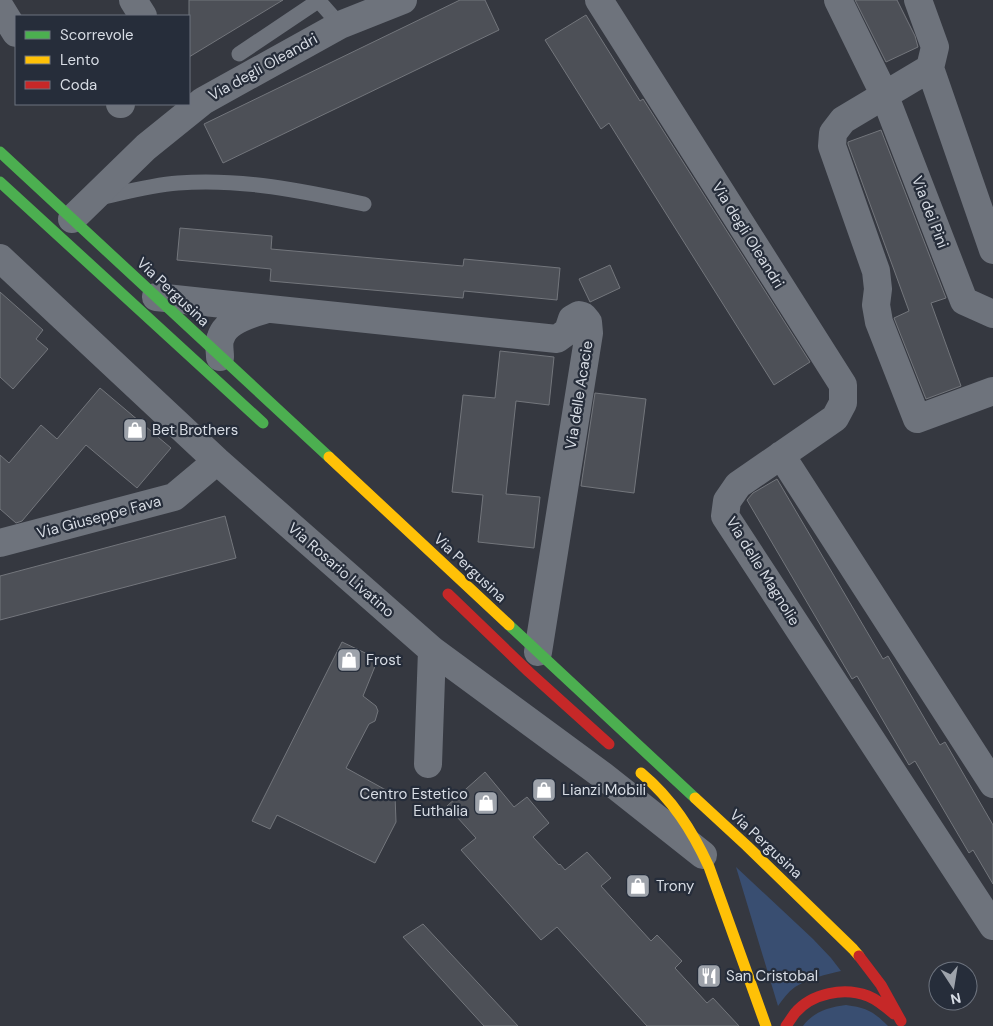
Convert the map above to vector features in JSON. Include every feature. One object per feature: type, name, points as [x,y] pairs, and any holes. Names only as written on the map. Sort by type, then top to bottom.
[{"type":"main road","name":"Via Pergusina","points":[[0,152],[747,846],[853,949],[881,985],[902,1024]]},
{"type":"main road","points":[[0,182],[272,432]]},
{"type":"main road","points":[[439,585],[529,672],[617,751]]},
{"type":"main road","points":[[632,764],[661,791],[684,820],[704,855],[710,867],[766,1026]]},
{"type":"main road","points":[[786,1026],[788,1020],[801,1007],[817,997],[835,992],[854,992],[872,997],[888,1007],[902,1024]]},
{"type":"street","points":[[133,0],[142,15]]},
{"type":"street","name":"Via degli Oleandri","points":[[72,219],[146,147],[203,101],[340,25],[403,0]]},
{"type":"street","name":"Via degli Oleandri","points":[[599,0],[843,384],[843,403],[835,418],[781,455]]},
{"type":"street","name":"Via dei Pini","points":[[838,0],[884,94],[964,301],[993,314]]},
{"type":"street","points":[[918,0],[935,47],[930,68],[993,250]]},
{"type":"street","points":[[0,7],[15,31]]},
{"type":"street","points":[[930,68],[842,120],[833,133],[832,146],[876,272],[878,289],[876,305],[879,322],[917,419],[993,391]]},
{"type":"street","name":"Via Rosario Livatino","points":[[0,258],[217,461],[432,650],[602,775],[704,855]]},
{"type":"street","points":[[156,297],[268,308]]},
{"type":"street","points":[[220,357],[219,345],[221,335],[229,325],[245,315],[268,308]]},
{"type":"street","name":"Via delle Acacie","points":[[268,308],[557,339],[568,331],[572,320],[579,315],[583,316],[588,322],[588,333],[538,652]]},
{"type":"street","points":[[781,455],[993,784]]},
{"type":"street","name":"Via delle Magnolie","points":[[781,455],[738,485],[728,500],[725,516],[993,926]]},
{"type":"street","name":"Via Giuseppe Fava","points":[[0,544],[174,496],[217,461]]},
{"type":"street","points":[[428,764],[432,650]]},
{"type":"lane","points":[[239,54],[318,1],[340,25]]},
{"type":"lane","points":[[91,200],[144,187],[180,183],[234,182],[300,190],[364,204]]},
{"type":"shaded area","points":[[736,867],[813,939],[841,971],[817,977],[800,984],[790,991],[778,1006]]},
{"type":"shaded area","points":[[846,1005],[869,1011],[888,1026],[803,1026],[822,1011]]},
{"type":"building","points":[[189,0],[283,0],[190,56]]},
{"type":"building","points":[[460,0],[485,0],[499,30],[223,163],[204,124]]},
{"type":"building","points":[[855,0],[897,0],[915,36],[918,47],[886,62]]},
{"type":"building","points":[[586,15],[640,101],[643,99],[810,362],[774,385],[609,123],[601,129],[545,40]]},
{"type":"building","points":[[881,130],[946,298],[931,303],[961,386],[926,399],[894,318],[909,311],[848,144],[848,142]]},
{"type":"building","points":[[180,228],[272,236],[271,249],[463,266],[464,259],[560,268],[557,300],[464,291],[463,298],[270,281],[271,269],[177,260]]},
{"type":"building","points":[[610,265],[620,288],[590,302],[579,279]]},
{"type":"building","points":[[0,292],[43,330],[36,339],[48,349],[13,389],[0,377]]},
{"type":"building","points":[[500,351],[554,357],[549,405],[516,401],[506,494],[540,497],[534,548],[478,542],[483,495],[452,492],[463,395],[495,398]]},
{"type":"building","points":[[100,388],[171,448],[137,488],[86,445],[22,521],[16,523],[0,509],[0,455],[9,463],[41,425],[57,439]]},
{"type":"building","points":[[595,393],[646,399],[634,493],[581,486]]},
{"type":"building","points":[[777,479],[883,659],[888,656],[940,745],[945,742],[993,825],[993,884],[973,850],[969,853],[915,761],[909,765],[857,676],[852,679],[747,500],[753,493]]},
{"type":"building","points":[[225,516],[236,558],[0,620],[0,576]]},
{"type":"building","points":[[342,642],[378,659],[363,696],[376,706],[378,711],[375,721],[369,724],[346,768],[395,795],[396,822],[375,863],[277,815],[270,829],[252,821]]},
{"type":"building","points":[[485,772],[514,807],[527,797],[549,823],[533,837],[565,870],[587,852],[611,878],[601,886],[651,941],[657,935],[682,961],[675,968],[707,1003],[713,998],[739,1026],[647,1026],[557,927],[541,940],[461,850],[476,838],[447,806]]},
{"type":"building","points":[[423,924],[518,1026],[484,1026],[403,937]]},
{"type":"traffic: fast","points":[[0,152],[329,457]]},
{"type":"traffic: fast","points":[[0,182],[263,423]]},
{"type":"traffic: fast","points":[[509,625],[695,798]]},
{"type":"traffic: slow","points":[[329,457],[509,625]]},
{"type":"traffic: slow","points":[[641,773],[672,804],[688,828],[709,867],[766,1026]]},
{"type":"traffic: slow","points":[[695,798],[747,846],[859,956]]},
{"type":"traffic: jam","points":[[448,594],[529,672],[609,744]]},
{"type":"traffic: jam","points":[[859,956],[881,985],[901,1021]]},
{"type":"traffic: jam","points":[[786,1026],[802,1006],[819,996],[839,992],[859,993],[868,996],[894,1014]]},
{"type":"place","name":"Bet Brothers","points":[[135,430]]},
{"type":"place","name":"Frost","points":[[349,660]]},
{"type":"place","name":"Lianzi Mobili","points":[[544,790]]},
{"type":"place","name":"Centro Estetico Euthalia","points":[[486,803]]},
{"type":"place","name":"Trony","points":[[638,886]]},
{"type":"place","name":"San Cristobal","points":[[709,976]]}]
